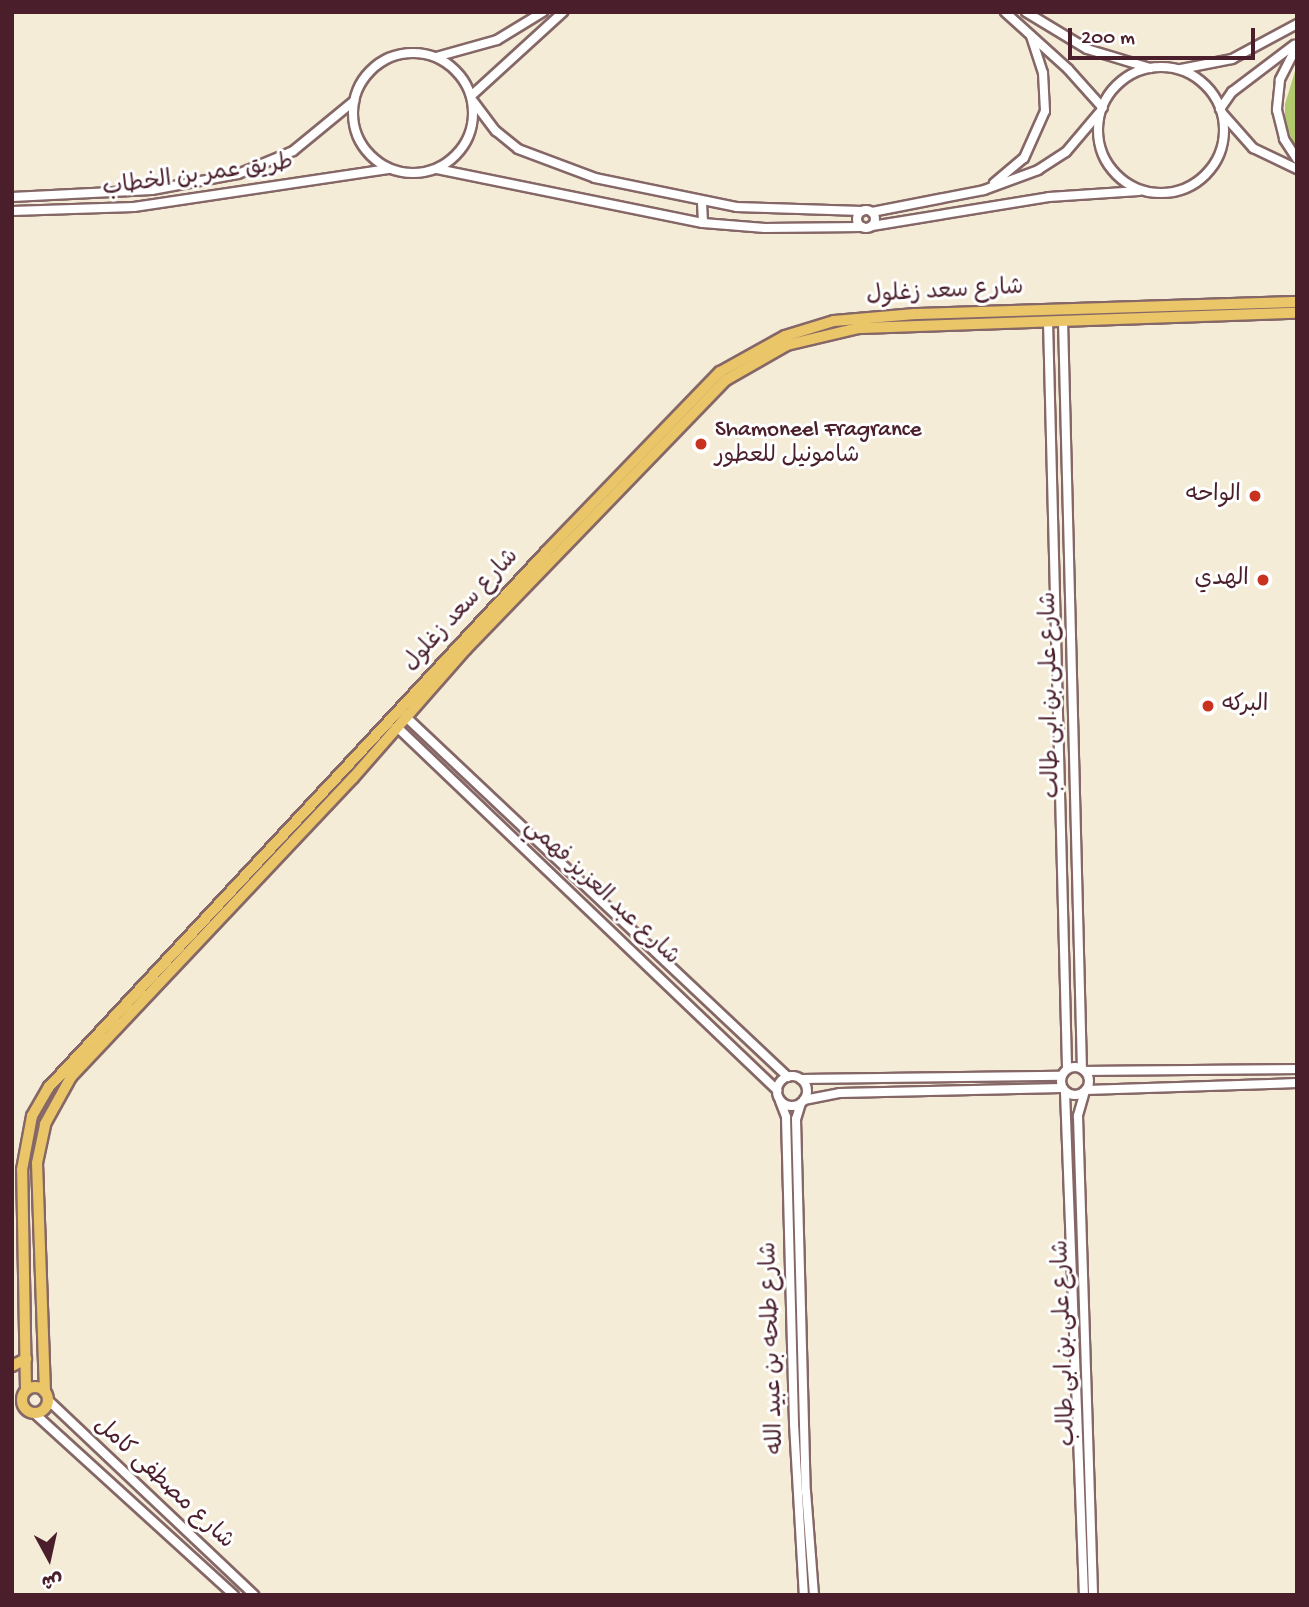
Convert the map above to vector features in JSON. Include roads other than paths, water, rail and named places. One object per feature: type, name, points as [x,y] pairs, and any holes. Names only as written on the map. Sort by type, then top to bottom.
[{"type":"main road","name":"شارع سعد زغلول","points":[[630,470],[726,380],[787,345],[884,325],[1048,321],[1228,310],[1297,302]]},
{"type":"main road","name":"شارع سعد زغلول","points":[[46,1396],[36,1182],[44,1130],[71,1077],[159,976],[720,372],[761,346],[809,327],[915,314],[1228,310],[1297,313]]},
{"type":"main road","name":"شارع سعد زغلول","points":[[25,1391],[22,1170],[32,1116],[49,1087],[397,727],[458,652]]},
{"type":"main road","points":[[12,1366],[26,1359]]},
{"type":"main road","points":[[12,1392],[36,1387],[46,1396],[45,1408],[34,1413],[18,1406],[25,1391]]},
{"type":"street","points":[[436,57],[497,40],[543,12]]},
{"type":"street","points":[[472,98],[564,12]]},
{"type":"street","points":[[1005,12],[1049,52],[1102,109],[1099,140],[1107,163],[1123,181],[1145,191]]},
{"type":"street","points":[[1026,12],[1060,36],[1108,57],[1152,68],[1176,69],[1232,59],[1297,24]]},
{"type":"street","points":[[985,190],[1024,158],[1040,127],[1045,92],[1031,36]]},
{"type":"street","points":[[1049,52],[1059,48],[1060,36]]},
{"type":"street","points":[[1152,68],[1126,78],[1078,141],[1052,162],[985,190],[872,212],[702,203],[595,178],[531,156],[496,131],[472,98],[462,76],[436,57],[415,53],[386,59],[366,75],[354,101],[359,141],[389,169],[417,173],[437,169],[705,223],[862,227],[1049,197],[1180,190],[1208,172],[1223,142],[1221,110],[1232,92],[1297,45]]},
{"type":"street","points":[[1297,45],[1280,80],[1277,110],[1279,125],[1297,159]]},
{"type":"street","points":[[1176,69],[1203,84],[1253,148],[1297,169]]},
{"type":"street","points":[[437,169],[463,148],[474,117],[472,98]]},
{"type":"street","name":"طريق عمر بن الخطاب","points":[[12,197],[141,191],[238,174],[293,151],[354,101]]},
{"type":"street","name":"طريق عمر بن الخطاب","points":[[12,211],[134,207],[389,169]]},
{"type":"street","points":[[702,203],[705,223]]},
{"type":"street","points":[[705,223],[714,215],[713,204]]},
{"type":"street","points":[[862,211],[857,219],[862,227]]},
{"type":"street","points":[[872,212],[872,226]]},
{"type":"street","name":"شارع على بن ابى طالب","points":[[1063,320],[1080,1050],[1084,1070]]},
{"type":"street","name":"شارع على بن ابى طالب","points":[[1048,321],[1051,350],[1068,1051],[1064,1072]]},
{"type":"street","points":[[1051,350],[1063,350]]},
{"type":"street","name":"شارع عبد العزيز فهمي","points":[[406,717],[788,1077]]},
{"type":"street","name":"شارع عبد العزيز فهمي","points":[[397,727],[760,1069],[777,1090]]},
{"type":"street","points":[[422,750],[431,740]]},
{"type":"street","points":[[1068,1051],[1080,1050]]},
{"type":"street","points":[[760,1069],[766,1067],[767,1060]]},
{"type":"street","points":[[1297,1069],[1106,1074],[1084,1070],[1047,1076],[825,1082],[788,1077],[777,1090],[780,1101],[790,1106],[825,1094],[1047,1088],[1064,1090],[1075,1095],[1086,1090],[1105,1088],[1297,1083]]},
{"type":"street","points":[[1084,1070],[1089,1080],[1086,1090]]},
{"type":"street","points":[[1064,1072],[1064,1090]]},
{"type":"street","points":[[1105,1088],[1106,1074]]},
{"type":"street","points":[[1047,1076],[1047,1088]]},
{"type":"street","points":[[801,1079],[806,1087],[803,1101]]},
{"type":"street","points":[[825,1082],[825,1094]]},
{"type":"street","name":"شارع على بن ابى طالب","points":[[1064,1090],[1074,1116],[1083,1408],[1093,1595]]},
{"type":"street","name":"شارع على بن ابى طالب","points":[[1074,1116],[1086,1090]]},
{"type":"street","name":"شارع طلحه بن عبيد الله","points":[[780,1101],[786,1129],[794,1424],[804,1595]]},
{"type":"street","name":"شارع طلحه بن عبيد الله","points":[[803,1101],[796,1129],[806,1491],[814,1595]]},
{"type":"street","points":[[786,1129],[796,1129]]},
{"type":"street","name":"شارع مصطفى كامل","points":[[46,1396],[64,1418],[254,1595]]},
{"type":"street","name":"شارع على بن ابى طالب","points":[[1083,1408],[1084,1595]]},
{"type":"street","name":"شارع مصطفى كامل","points":[[34,1413],[53,1427],[234,1595]]},
{"type":"street","points":[[53,1427],[64,1418]]},
{"type":"place","name":"Shamoneel Fragrance شامونيل للعطور","points":[[701,444]]},
{"type":"place","name":"الواحه","points":[[1255,496]]},
{"type":"place","name":"الهدي","points":[[1263,580]]},
{"type":"place","name":"البركه","points":[[1208,706]]}]
